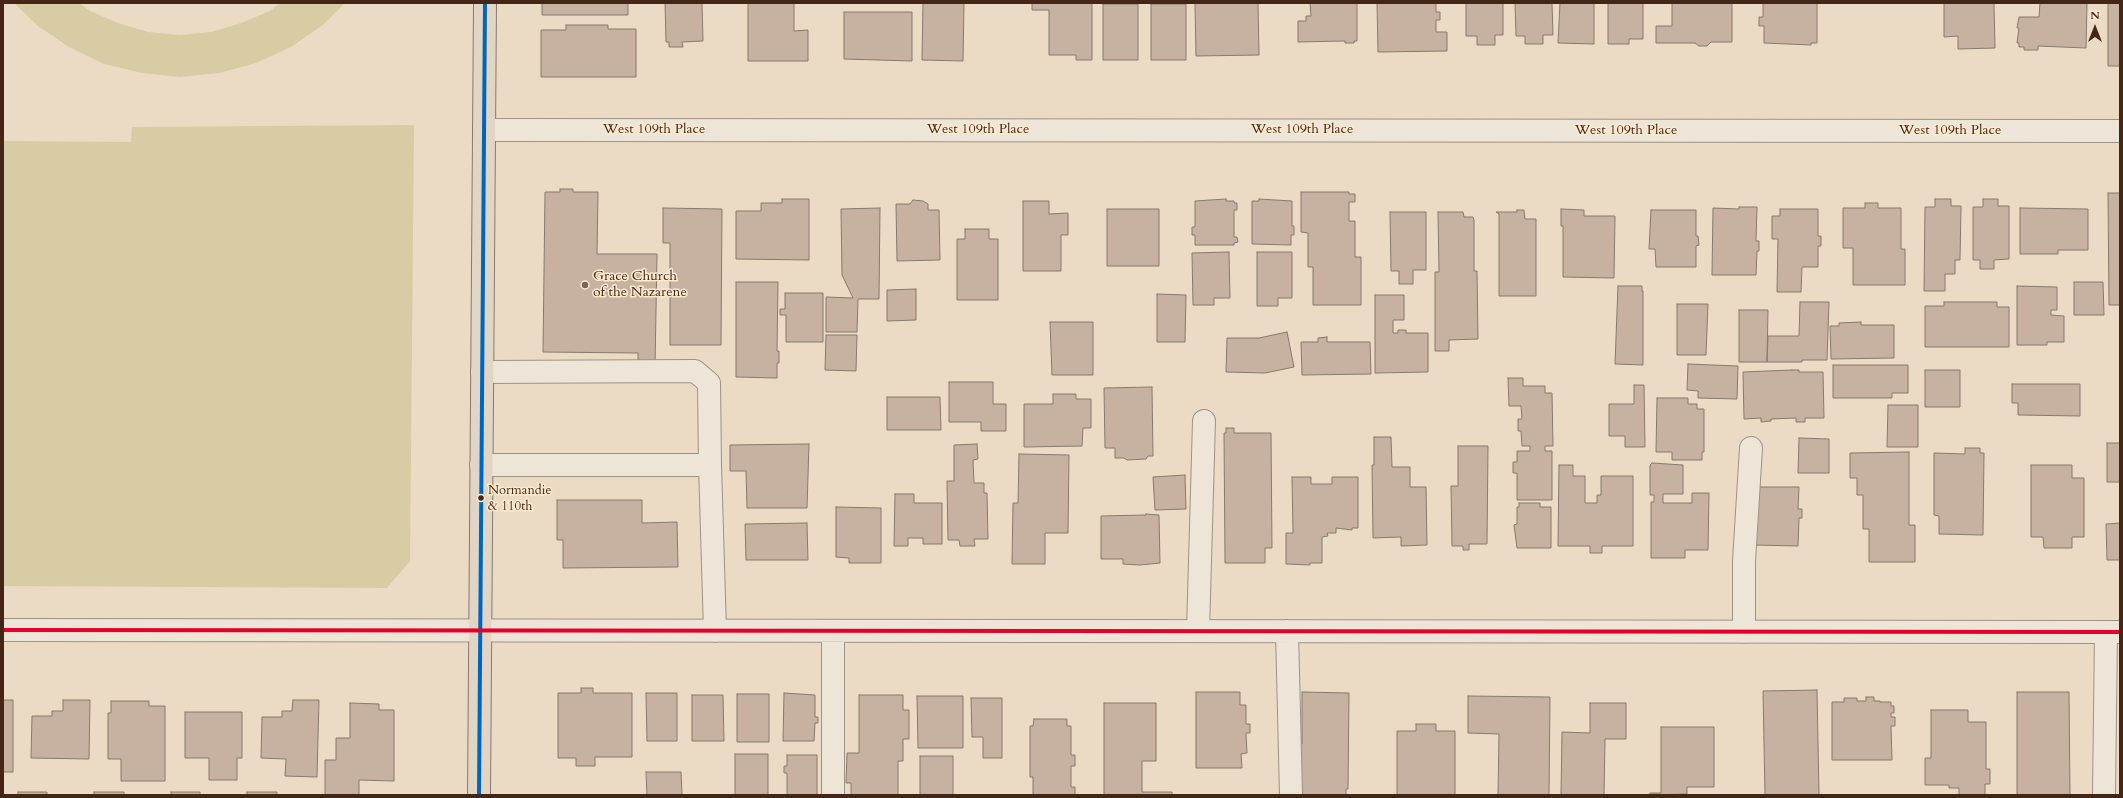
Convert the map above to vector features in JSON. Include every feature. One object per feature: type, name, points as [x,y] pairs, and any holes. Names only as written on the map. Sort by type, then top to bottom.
[{"type":"main road","points":[[478,795],[484,3]]},
{"type":"street","name":"West 109th Place","points":[[484,130],[2120,131]]},
{"type":"street","points":[[482,372],[695,371],[709,383],[715,631]]},
{"type":"street","points":[[1198,631],[1204,421]]},
{"type":"street","points":[[1744,632],[1744,561],[1751,448]]},
{"type":"street","points":[[481,465],[710,466]]},
{"type":"street","points":[[3,630],[2113,632],[2104,795]]},
{"type":"street","points":[[833,631],[833,795]]},
{"type":"street","points":[[1287,631],[1291,795]]},
{"type":"shaded area","points":[[14,3],[79,3],[90,11],[118,23],[148,32],[180,35],[211,32],[241,23],[270,11],[280,3],[345,3],[323,25],[291,47],[256,63],[219,73],[180,77],[142,73],[104,64],[69,47],[38,26]]},
{"type":"shaded area","points":[[414,125],[410,561],[387,588],[3,586],[3,141],[131,142],[132,127]]},
{"type":"building","points":[[542,3],[628,3],[628,15],[542,15]]},
{"type":"building","points":[[665,3],[702,3],[703,41],[682,42],[683,47],[669,47],[669,42],[666,42]]},
{"type":"building","points":[[748,3],[794,3],[794,31],[808,30],[808,61],[748,61]]},
{"type":"building","points":[[923,3],[964,3],[963,61],[922,60]]},
{"type":"building","points":[[1032,3],[1092,3],[1092,60],[1076,60],[1076,55],[1049,55],[1049,10],[1032,10]]},
{"type":"building","points":[[1195,3],[1258,3],[1259,55],[1196,56]]},
{"type":"building","points":[[1310,3],[1357,3],[1357,41],[1354,41],[1354,43],[1345,43],[1345,41],[1298,42],[1298,21],[1306,21],[1306,16],[1311,16]]},
{"type":"building","points":[[1377,3],[1436,3],[1436,12],[1440,12],[1440,20],[1436,20],[1436,32],[1447,32],[1447,51],[1378,52]]},
{"type":"building","points":[[1466,3],[1503,3],[1503,35],[1495,35],[1495,45],[1477,45],[1477,36],[1466,36]]},
{"type":"building","points":[[1515,3],[1552,3],[1553,35],[1543,35],[1543,44],[1525,44],[1525,36],[1516,36]]},
{"type":"building","points":[[1560,3],[1594,3],[1594,44],[1558,43]]},
{"type":"building","points":[[1608,3],[1643,3],[1643,39],[1629,39],[1629,44],[1608,44]]},
{"type":"building","points":[[1672,3],[1732,3],[1732,42],[1711,42],[1707,46],[1699,46],[1695,43],[1656,43],[1656,26],[1672,26]]},
{"type":"building","points":[[1763,3],[1817,3],[1817,43],[1811,43],[1811,45],[1764,43],[1764,26],[1759,26],[1759,17],[1763,17]]},
{"type":"building","points":[[1944,3],[1994,3],[1995,48],[1958,49],[1958,36],[1944,37]]},
{"type":"building","points":[[2040,3],[2087,3],[2086,48],[2038,46],[2038,50],[2024,50],[2024,47],[2019,47],[2019,43],[2017,43],[2019,28],[2017,28],[2019,17],[2039,17]]},
{"type":"building","points":[[2108,3],[2120,3],[2120,66],[2108,66]]},
{"type":"building","points":[[1103,4],[1138,4],[1138,60],[1103,60]]},
{"type":"building","points":[[1151,4],[1186,4],[1186,60],[1151,60]]},
{"type":"building","points":[[844,12],[912,12],[912,61],[844,59]]},
{"type":"building","points":[[566,25],[608,25],[608,29],[636,29],[636,77],[541,77],[541,30],[566,30]]},
{"type":"building","points":[[560,189],[573,189],[573,192],[598,192],[597,254],[657,254],[655,367],[638,367],[638,353],[543,352],[545,192],[560,192]]},
{"type":"building","points":[[1301,192],[1349,192],[1349,194],[1355,194],[1355,202],[1349,202],[1349,221],[1355,221],[1355,257],[1361,257],[1361,305],[1313,305],[1313,267],[1308,267],[1308,233],[1301,232]]},
{"type":"building","points":[[2108,193],[2120,193],[2120,305],[2109,305]]},
{"type":"building","points":[[782,199],[809,199],[809,260],[736,259],[736,211],[761,211],[761,203],[782,203]]},
{"type":"building","points":[[1226,199],[1226,201],[1234,201],[1234,203],[1237,203],[1237,210],[1234,210],[1234,237],[1237,237],[1238,242],[1234,243],[1234,245],[1195,245],[1195,235],[1192,235],[1192,227],[1195,227],[1195,201]]},
{"type":"building","points":[[1259,199],[1292,201],[1292,226],[1294,226],[1294,235],[1291,235],[1291,245],[1252,244],[1252,201],[1259,201]]},
{"type":"building","points":[[1935,199],[1951,199],[1951,206],[1961,206],[1960,260],[1955,260],[1955,274],[1945,274],[1945,291],[1924,291],[1925,207],[1935,207]]},
{"type":"building","points":[[1983,199],[1998,199],[1998,206],[2009,206],[2009,259],[1994,260],[1994,269],[1980,269],[1980,260],[1973,260],[1973,207],[1983,207]]},
{"type":"building","points":[[913,200],[923,201],[928,204],[928,210],[939,210],[940,260],[897,261],[896,204],[910,204]]},
{"type":"building","points":[[1023,201],[1049,201],[1049,214],[1068,213],[1068,235],[1061,235],[1061,271],[1023,271]]},
{"type":"building","points":[[1865,203],[1878,203],[1878,208],[1901,208],[1901,249],[1905,249],[1905,285],[1853,285],[1853,248],[1843,248],[1843,208],[1865,208]]},
{"type":"building","points":[[1739,207],[1757,207],[1756,241],[1759,241],[1759,251],[1757,251],[1756,275],[1712,275],[1713,208],[1739,209]]},
{"type":"building","points":[[663,208],[722,209],[721,345],[670,345],[670,243],[663,243]]},
{"type":"building","points":[[880,208],[879,299],[858,299],[857,332],[826,332],[826,297],[853,298],[842,275],[841,209]]},
{"type":"building","points":[[2020,208],[2088,209],[2088,250],[2058,250],[2058,254],[2020,254]]},
{"type":"building","points":[[1107,209],[1159,209],[1159,266],[1107,266]]},
{"type":"building","points":[[1561,209],[1584,210],[1584,216],[1615,216],[1614,278],[1563,277],[1563,226],[1561,226]]},
{"type":"building","points":[[1780,209],[1818,209],[1818,236],[1821,236],[1821,246],[1818,246],[1818,267],[1802,267],[1801,292],[1777,292],[1778,239],[1772,239],[1772,216],[1780,216]]},
{"type":"building","points":[[1517,210],[1524,210],[1525,219],[1536,219],[1536,296],[1499,296],[1499,214],[1496,212],[1517,212]]},
{"type":"building","points":[[1651,210],[1696,210],[1696,236],[1698,236],[1699,245],[1696,246],[1696,267],[1656,267],[1655,249],[1649,249]]},
{"type":"building","points":[[1390,212],[1426,212],[1426,270],[1413,270],[1413,284],[1399,284],[1399,271],[1391,271]]},
{"type":"building","points":[[1438,212],[1463,212],[1464,217],[1473,217],[1474,220],[1474,271],[1477,271],[1478,339],[1449,340],[1449,351],[1435,351],[1435,272],[1439,272]]},
{"type":"building","points":[[965,229],[989,229],[989,239],[998,239],[998,300],[957,300],[957,239],[965,239]]},
{"type":"building","points":[[1229,252],[1230,298],[1214,298],[1214,305],[1193,305],[1192,253]]},
{"type":"building","points":[[1257,252],[1292,252],[1292,298],[1278,298],[1278,306],[1257,306]]},
{"type":"building","points":[[736,282],[778,282],[777,351],[779,351],[779,363],[777,363],[777,378],[736,377]]},
{"type":"building","points":[[2074,282],[2103,282],[2104,315],[2074,315]]},
{"type":"building","points":[[1618,286],[1642,286],[1643,365],[1615,364]]},
{"type":"building","points":[[2017,286],[2057,287],[2057,310],[2051,310],[2051,315],[2064,316],[2064,342],[2047,342],[2047,345],[2017,345]]},
{"type":"building","points":[[916,289],[916,320],[887,321],[887,290]]},
{"type":"building","points":[[785,293],[823,293],[823,342],[786,342],[786,315],[780,315],[780,309],[785,309]]},
{"type":"building","points":[[1157,294],[1186,295],[1185,342],[1157,342]]},
{"type":"building","points":[[1375,295],[1404,295],[1404,320],[1393,320],[1393,333],[1398,333],[1398,330],[1406,330],[1406,333],[1428,333],[1428,372],[1375,373]]},
{"type":"building","points":[[1800,302],[1829,302],[1827,360],[1767,362],[1768,336],[1799,336]]},
{"type":"building","points":[[1944,302],[1997,302],[1997,307],[2009,307],[2009,347],[1925,347],[1925,306],[1944,306]]},
{"type":"building","points":[[1677,304],[1708,304],[1706,355],[1677,355]]},
{"type":"building","points":[[1739,310],[1768,310],[1767,362],[1739,362]]},
{"type":"building","points":[[1050,322],[1093,322],[1093,375],[1052,375]]},
{"type":"building","points":[[1861,322],[1861,325],[1894,325],[1894,358],[1831,359],[1830,326],[1839,326],[1839,323]]},
{"type":"building","points":[[1287,332],[1294,367],[1265,373],[1226,372],[1227,338],[1259,338]]},
{"type":"building","points":[[826,335],[857,335],[856,371],[825,370]]},
{"type":"building","points":[[1327,337],[1327,342],[1370,342],[1371,374],[1302,375],[1301,342],[1318,342],[1318,338]]},
{"type":"building","points":[[1688,364],[1738,366],[1737,399],[1698,398],[1698,391],[1687,390]]},
{"type":"building","points":[[1833,365],[1908,365],[1908,393],[1892,393],[1892,398],[1833,398]]},
{"type":"building","points":[[1799,370],[1799,372],[1823,372],[1824,418],[1805,418],[1805,422],[1796,422],[1796,418],[1771,419],[1771,421],[1761,422],[1761,418],[1744,419],[1743,372]]},
{"type":"building","points":[[1925,370],[1960,370],[1960,407],[1925,407]]},
{"type":"building","points":[[1508,378],[1523,378],[1523,386],[1545,386],[1545,393],[1552,393],[1553,446],[1545,446],[1545,451],[1552,451],[1552,500],[1517,500],[1517,473],[1513,473],[1513,462],[1517,462],[1517,451],[1530,451],[1530,446],[1522,446],[1521,431],[1518,431],[1518,419],[1522,419],[1521,406],[1509,406]]},
{"type":"building","points":[[949,382],[993,382],[993,404],[1006,404],[1006,431],[981,431],[981,422],[949,422]]},
{"type":"building","points":[[2012,384],[2080,384],[2080,416],[2018,415],[2018,403],[2012,403]]},
{"type":"building","points":[[1634,385],[1644,385],[1645,447],[1625,447],[1625,436],[1609,436],[1609,404],[1634,404]]},
{"type":"building","points":[[1152,387],[1153,456],[1148,456],[1146,459],[1127,460],[1124,458],[1115,458],[1115,448],[1105,448],[1104,388]]},
{"type":"building","points":[[1053,394],[1076,394],[1076,399],[1091,399],[1091,428],[1083,428],[1082,446],[1024,447],[1024,404],[1053,404]]},
{"type":"building","points":[[887,397],[940,397],[941,430],[887,430]]},
{"type":"building","points":[[1657,398],[1688,398],[1688,404],[1697,404],[1697,409],[1704,409],[1704,452],[1702,452],[1702,460],[1672,460],[1672,452],[1656,452]]},
{"type":"building","points":[[1888,405],[1918,405],[1918,447],[1887,447]]},
{"type":"building","points":[[1226,428],[1234,428],[1234,433],[1271,433],[1272,548],[1265,548],[1265,563],[1225,563],[1224,433],[1226,433]]},
{"type":"building","points":[[1374,437],[1391,437],[1392,467],[1410,467],[1410,487],[1426,487],[1427,545],[1401,546],[1401,537],[1373,538],[1372,465],[1374,465]]},
{"type":"building","points":[[1799,438],[1829,439],[1829,473],[1798,473]]},
{"type":"building","points":[[2107,443],[2120,443],[2120,482],[2107,482]]},
{"type":"building","points":[[809,444],[807,508],[747,508],[746,471],[730,471],[730,445]]},
{"type":"building","points":[[977,444],[978,459],[973,460],[974,483],[984,483],[984,493],[987,493],[988,539],[974,539],[975,546],[960,546],[959,540],[948,540],[947,481],[954,481],[954,445]]},
{"type":"building","points":[[1458,446],[1488,446],[1487,544],[1469,544],[1469,550],[1463,550],[1463,546],[1452,546],[1451,486],[1458,486]]},
{"type":"building","points":[[1965,448],[1980,448],[1980,453],[1984,453],[1983,535],[1939,534],[1939,516],[1934,515],[1934,453],[1965,454]]},
{"type":"building","points":[[1909,452],[1909,525],[1915,525],[1915,562],[1869,562],[1869,529],[1863,529],[1863,495],[1857,495],[1857,478],[1850,478],[1850,453]]},
{"type":"building","points":[[1019,454],[1069,455],[1068,533],[1045,533],[1045,564],[1012,564],[1013,503],[1018,503]]},
{"type":"building","points":[[1652,463],[1683,465],[1683,494],[1663,494],[1663,503],[1692,503],[1692,493],[1709,493],[1708,550],[1685,550],[1685,558],[1651,558],[1651,502],[1654,502],[1654,495],[1650,495],[1650,465]]},
{"type":"building","points":[[1559,465],[1573,465],[1573,476],[1585,476],[1585,503],[1597,503],[1597,495],[1601,495],[1601,476],[1633,476],[1633,546],[1602,546],[1602,553],[1590,553],[1590,546],[1558,546]]},
{"type":"building","points":[[2031,465],[2072,465],[2072,478],[2084,478],[2084,537],[2072,537],[2072,548],[2044,548],[2043,537],[2031,537]]},
{"type":"building","points":[[1185,475],[1186,509],[1155,510],[1153,477]]},
{"type":"building","points":[[1292,477],[1311,477],[1311,484],[1332,484],[1332,477],[1358,477],[1358,528],[1352,528],[1352,530],[1336,528],[1336,533],[1327,533],[1328,536],[1322,537],[1322,563],[1310,563],[1310,565],[1286,564],[1286,533],[1293,533]]},
{"type":"building","points":[[1759,487],[1799,487],[1798,509],[1802,509],[1802,518],[1799,518],[1798,546],[1753,545]]},
{"type":"building","points":[[895,494],[914,494],[914,503],[942,503],[942,544],[923,544],[923,538],[908,538],[908,546],[894,546]]},
{"type":"building","points":[[557,500],[642,500],[642,523],[677,522],[678,567],[563,568],[563,540],[557,540]]},
{"type":"building","points":[[1519,503],[1540,503],[1540,507],[1551,507],[1551,548],[1517,548],[1514,525],[1517,524],[1517,507],[1519,507]]},
{"type":"building","points":[[836,507],[881,508],[881,563],[849,563],[849,558],[836,557]]},
{"type":"building","points":[[1146,514],[1159,515],[1160,563],[1140,565],[1123,564],[1123,559],[1101,559],[1101,516]]},
{"type":"building","points":[[807,523],[808,560],[746,560],[745,524]]},
{"type":"building","points":[[2120,523],[2120,560],[2107,560],[2106,524]]},
{"type":"building","points":[[581,688],[593,688],[593,693],[632,693],[632,757],[595,757],[595,766],[576,766],[576,758],[558,758],[558,693],[581,693]]},
{"type":"building","points":[[1817,690],[1819,795],[1765,795],[1763,691]]},
{"type":"building","points":[[1196,692],[1240,692],[1240,705],[1246,705],[1246,724],[1250,724],[1250,733],[1246,733],[1247,753],[1241,754],[1242,768],[1196,768]]},
{"type":"building","points":[[1302,692],[1349,693],[1348,789],[1346,789],[1346,795],[1298,795],[1301,788],[1301,763],[1298,763],[1298,744],[1302,744]]},
{"type":"building","points":[[2017,692],[2069,692],[2070,795],[2017,795]]},
{"type":"building","points":[[646,693],[677,693],[677,741],[647,741]]},
{"type":"building","points":[[784,693],[815,695],[815,717],[818,717],[818,723],[815,723],[814,741],[783,741]]},
{"type":"building","points":[[737,694],[769,694],[769,742],[737,742]]},
{"type":"building","points":[[692,695],[723,695],[724,741],[692,741]]},
{"type":"building","points":[[859,695],[903,695],[903,710],[909,710],[909,739],[903,739],[903,761],[898,761],[898,795],[851,795],[851,783],[846,783],[847,753],[859,753]]},
{"type":"building","points":[[917,696],[963,696],[963,748],[918,748]]},
{"type":"building","points":[[1468,696],[1550,697],[1549,795],[1498,795],[1499,734],[1468,733]]},
{"type":"building","points":[[1866,697],[1874,697],[1874,701],[1891,702],[1891,706],[1894,706],[1894,713],[1891,713],[1891,717],[1895,717],[1895,726],[1891,726],[1892,760],[1832,760],[1832,702],[1844,702],[1844,698],[1857,698],[1857,701],[1866,701]]},
{"type":"building","points":[[971,698],[1002,698],[1002,758],[983,758],[983,737],[972,737]]},
{"type":"building","points":[[3,700],[13,700],[13,772],[3,772]]},
{"type":"building","points":[[63,700],[90,700],[89,759],[31,758],[32,716],[52,716],[52,711],[63,711]]},
{"type":"building","points":[[293,700],[319,700],[317,777],[285,776],[286,759],[261,758],[262,717],[282,717],[282,711],[292,711]]},
{"type":"building","points":[[111,701],[149,701],[149,706],[165,706],[165,781],[121,781],[121,759],[108,759],[108,713],[111,713]]},
{"type":"building","points":[[350,703],[379,704],[379,710],[394,710],[394,781],[359,780],[359,795],[325,795],[325,760],[336,760],[336,738],[350,738]]},
{"type":"building","points":[[1104,703],[1156,703],[1156,761],[1142,761],[1142,792],[1172,792],[1172,795],[1104,795]]},
{"type":"building","points":[[1590,703],[1626,703],[1626,739],[1605,739],[1604,795],[1561,795],[1562,732],[1590,733]]},
{"type":"building","points":[[1931,710],[1968,710],[1968,722],[1986,722],[1986,769],[1990,769],[1990,784],[1985,784],[1985,795],[1959,795],[1959,788],[1949,788],[1949,785],[1925,785],[1925,758],[1931,758]]},
{"type":"building","points":[[185,712],[242,712],[242,758],[237,758],[237,780],[209,780],[209,758],[185,758]]},
{"type":"building","points":[[1034,719],[1067,719],[1067,726],[1071,726],[1071,755],[1075,755],[1075,766],[1071,766],[1071,787],[1075,787],[1075,795],[1033,795],[1033,777],[1030,777],[1030,726],[1033,726]]},
{"type":"building","points":[[1416,724],[1436,724],[1436,731],[1455,731],[1455,795],[1397,795],[1397,731],[1416,731]]},
{"type":"building","points":[[1661,727],[1714,727],[1714,787],[1687,787],[1687,794],[1650,795],[1650,793],[1661,793]]},
{"type":"building","points":[[735,754],[768,754],[768,795],[735,795]]},
{"type":"building","points":[[787,755],[817,755],[817,795],[787,795],[787,773],[784,773],[784,766],[787,766]]},
{"type":"building","points":[[920,756],[953,756],[953,795],[920,795]]},
{"type":"building","points":[[646,772],[681,772],[682,795],[647,795]]},
{"type":"building","points":[[18,792],[47,792],[47,795],[18,795]]},
{"type":"building","points":[[94,792],[124,792],[124,795],[94,795]]},
{"type":"building","points":[[171,792],[200,792],[200,795],[171,795]]},
{"type":"building","points":[[247,792],[277,792],[277,795],[247,795]]},
{"type":"transit line","points":[[479,795],[485,3]]},
{"type":"transit line","points":[[3,630],[2120,632]]},
{"type":"place","name":"Grace Church of the Nazarene","points":[[585,285]]},
{"type":"place","name":"Normandie & 110th","points":[[481,498]]}]
